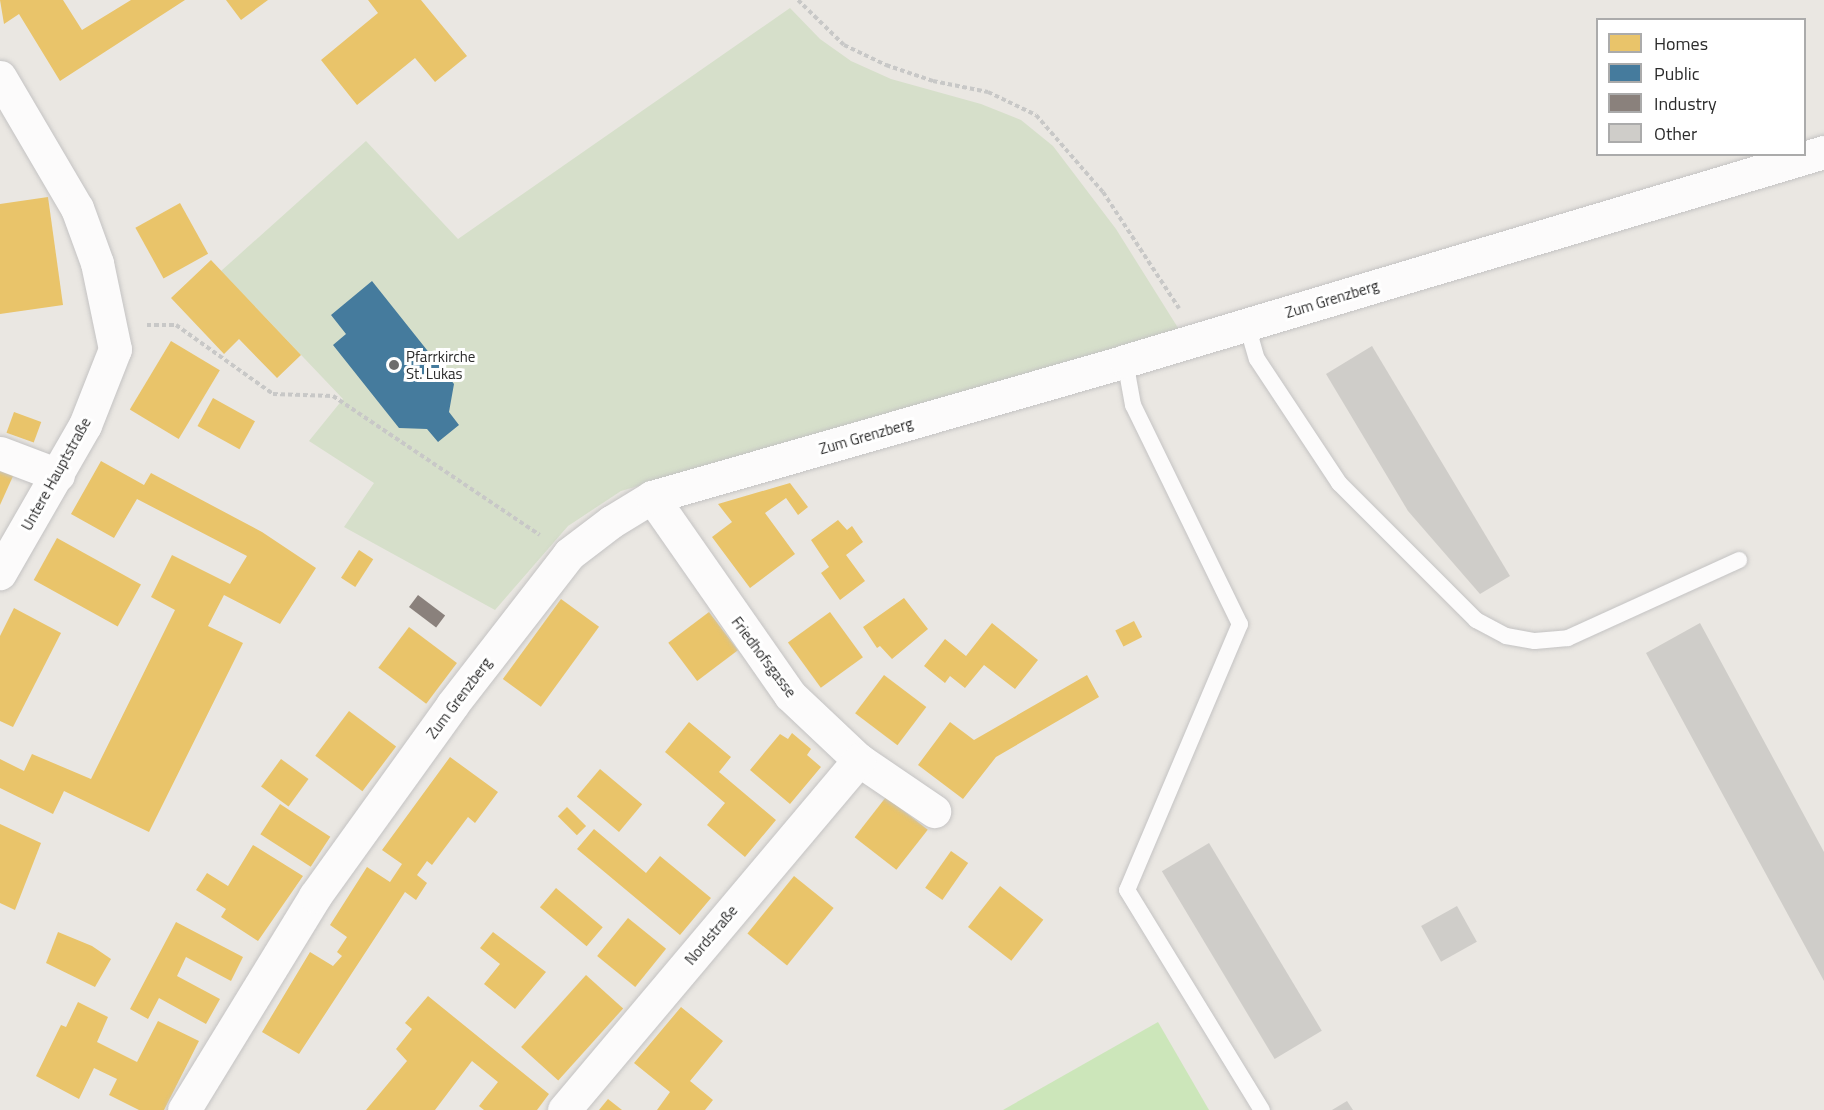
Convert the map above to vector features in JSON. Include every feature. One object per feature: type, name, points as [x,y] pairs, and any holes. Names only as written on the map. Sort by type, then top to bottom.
[{"type":"street","name":"Untere Hauptstraße","points":[[0,77],[78,208],[113,325],[115,349],[85,425],[0,573]]},
{"type":"street","name":"Zum Grenzberg","points":[[184,1110],[315,896],[452,705],[569,554],[611,522],[652,497],[1125,362],[1824,152]]},
{"type":"street","points":[[0,453],[58,475]]},
{"type":"street","name":"Friedhofsgasse","points":[[652,497],[790,695],[859,760],[934,811]]},
{"type":"street","name":"Nordstraße","points":[[564,1110],[859,760]]},
{"type":"lane","points":[[1247,325],[1257,359],[1340,483],[1476,620],[1506,636],[1535,641],[1568,638],[1739,560]]},
{"type":"lane","points":[[1125,362],[1133,405],[1240,624],[1127,890],[1262,1110]]},
{"type":"path","points":[[798,0],[844,45],[885,65],[933,81],[988,92],[1036,115],[1103,192],[1199,339]]},
{"type":"path","points":[[113,325],[176,325],[273,394],[333,396],[569,554]]},
{"type":"green space","points":[[790,8],[820,39],[851,61],[891,79],[981,104],[1021,120],[1053,146],[1116,229],[1180,331],[621,491],[568,526],[495,610],[344,527],[374,483],[309,441],[343,399],[221,271],[366,141],[458,239]]},
{"type":"green space","points":[[1158,1022],[1209,1110],[1003,1110]]},
{"type":"building: Homes","points":[[0,0],[63,0],[82,30],[131,0],[185,0],[60,81],[19,14],[4,24]]},
{"type":"building: Homes","points":[[226,0],[268,0],[241,20]]},
{"type":"building: Homes","points":[[368,0],[421,0],[467,56],[435,82],[415,58],[357,105],[321,60],[378,13]]},
{"type":"building: Homes","points":[[48,197],[63,305],[0,314],[0,204]]},
{"type":"building: Homes","points":[[180,203],[208,254],[164,278],[135,228]]},
{"type":"building: Homes","points":[[211,260],[301,355],[277,378],[239,339],[224,354],[171,298]]},
{"type":"building: Homes","points":[[171,341],[220,370],[179,439],[130,410]]},
{"type":"building: Homes","points":[[213,398],[255,421],[239,449],[197,426]]},
{"type":"building: Homes","points":[[14,412],[41,422],[34,443],[6,433]]},
{"type":"building: Homes","points":[[101,461],[144,485],[151,473],[262,532],[316,568],[280,624],[224,595],[208,626],[243,643],[149,832],[64,791],[53,814],[0,788],[0,759],[24,771],[32,754],[91,779],[175,610],[151,597],[172,555],[230,584],[247,556],[137,499],[114,538],[71,514]]},
{"type":"building: Homes","points":[[0,468],[14,474],[0,505]]},
{"type":"building: Homes","points":[[790,483],[808,507],[798,515],[786,498],[765,513],[795,554],[750,588],[712,537],[732,522],[718,504]]},
{"type":"building: Homes","points":[[838,520],[847,530],[852,526],[863,542],[846,555],[865,581],[840,600],[821,573],[829,567],[811,540]]},
{"type":"building: Homes","points":[[57,538],[141,585],[118,627],[34,580]]},
{"type":"building: Homes","points":[[359,550],[373,559],[355,587],[341,578]]},
{"type":"building: Homes","points":[[904,598],[928,629],[892,659],[880,646],[877,648],[863,627]]},
{"type":"building: Homes","points":[[561,599],[599,627],[541,707],[503,679]]},
{"type":"building: Homes","points":[[14,608],[61,633],[13,727],[0,721],[0,636]]},
{"type":"building: Homes","points":[[709,612],[738,650],[697,681],[668,643]]},
{"type":"building: Homes","points":[[830,612],[863,657],[821,688],[788,643]]},
{"type":"building: Homes","points":[[1134,621],[1142,637],[1123,647],[1115,631]]},
{"type":"building: Homes","points":[[992,623],[1038,660],[1015,689],[984,665],[965,688],[950,676],[945,683],[924,666],[945,639],[966,656]]},
{"type":"building: Homes","points":[[409,627],[457,663],[426,704],[378,668]]},
{"type":"building: Homes","points":[[884,675],[926,707],[897,745],[855,713]]},
{"type":"building: Homes","points":[[1087,675],[1099,697],[996,757],[963,799],[918,765],[950,722],[974,740]]},
{"type":"building: Homes","points":[[349,711],[396,747],[362,791],[315,756]]},
{"type":"building: Homes","points":[[689,722],[731,757],[719,772],[776,820],[745,857],[707,825],[725,803],[665,752]]},
{"type":"building: Homes","points":[[792,733],[811,749],[807,755],[821,767],[790,804],[750,770],[780,734],[788,739]]},
{"type":"building: Homes","points":[[450,757],[498,792],[475,823],[468,817],[432,865],[427,861],[417,875],[427,883],[416,900],[405,892],[299,1054],[262,1032],[310,952],[333,966],[342,956],[337,952],[347,937],[330,925],[367,867],[390,882],[402,864],[382,850]]},
{"type":"building: Homes","points":[[281,759],[309,779],[289,806],[261,787]]},
{"type":"building: Homes","points":[[600,769],[642,804],[619,832],[577,797]]},
{"type":"building: Homes","points":[[886,797],[928,830],[896,870],[855,837]]},
{"type":"building: Homes","points":[[280,804],[330,837],[311,867],[260,834]]},
{"type":"building: Homes","points":[[567,807],[586,826],[577,835],[558,816]]},
{"type":"building: Homes","points":[[0,824],[41,843],[15,910],[0,903]]},
{"type":"building: Homes","points":[[594,829],[646,873],[660,856],[711,898],[680,935],[577,849]]},
{"type":"building: Homes","points":[[253,845],[303,876],[258,941],[221,917],[226,909],[196,890],[207,873],[228,886]]},
{"type":"building: Homes","points":[[951,851],[968,863],[942,900],[925,888]]},
{"type":"building: Homes","points":[[794,876],[834,908],[787,966],[747,934]]},
{"type":"building: Homes","points":[[1000,886],[1043,920],[1011,961],[968,927]]},
{"type":"building: Homes","points":[[556,888],[603,927],[587,946],[540,907]]},
{"type":"building: Homes","points":[[628,918],[666,949],[635,987],[597,956]]},
{"type":"building: Homes","points":[[176,922],[243,957],[231,981],[186,957],[177,976],[220,999],[206,1024],[159,998],[148,1019],[130,1009]]},
{"type":"building: Homes","points":[[58,932],[92,946],[111,959],[95,987],[46,963]]},
{"type":"building: Homes","points":[[493,932],[546,972],[515,1009],[484,984],[500,964],[480,948]]},
{"type":"building: Homes","points":[[586,975],[623,1008],[558,1081],[521,1047]]},
{"type":"building: Homes","points":[[428,996],[549,1094],[537,1110],[484,1110],[479,1106],[498,1082],[472,1061],[435,1110],[366,1110],[407,1061],[396,1049],[412,1029],[405,1023]]},
{"type":"building: Homes","points":[[78,1002],[108,1017],[97,1042],[137,1062],[158,1021],[199,1041],[164,1110],[139,1110],[109,1095],[117,1079],[94,1068],[79,1099],[36,1076],[61,1025],[66,1027]]},
{"type":"building: Homes","points":[[681,1007],[723,1041],[690,1081],[713,1100],[705,1110],[657,1110],[670,1092],[634,1063]]},
{"type":"building: Homes","points":[[608,1099],[622,1110],[599,1110]]},
{"type":"building: Public","name":"Pfarrkirche St. Lukas","points":[[372,281],[454,384],[449,412],[459,425],[438,442],[427,429],[399,428],[333,345],[346,334],[331,315]]},
{"type":"building: Industry","points":[[418,595],[445,615],[436,627],[409,607]]},
{"type":"building: Other","points":[[1372,346],[1510,576],[1480,594],[1408,511],[1326,374]]},
{"type":"building: Other","points":[[1700,623],[1824,852],[1824,981],[1646,653]]},
{"type":"building: Other","points":[[1209,843],[1322,1031],[1275,1059],[1162,871]]},
{"type":"building: Other","points":[[1457,906],[1477,942],[1441,962],[1421,926]]},
{"type":"building: Other","points":[[1347,1101],[1353,1110],[1332,1110]]},
{"type":"place","name":"Pfarrkirche St. Lukas","points":[[394,365]]}]
